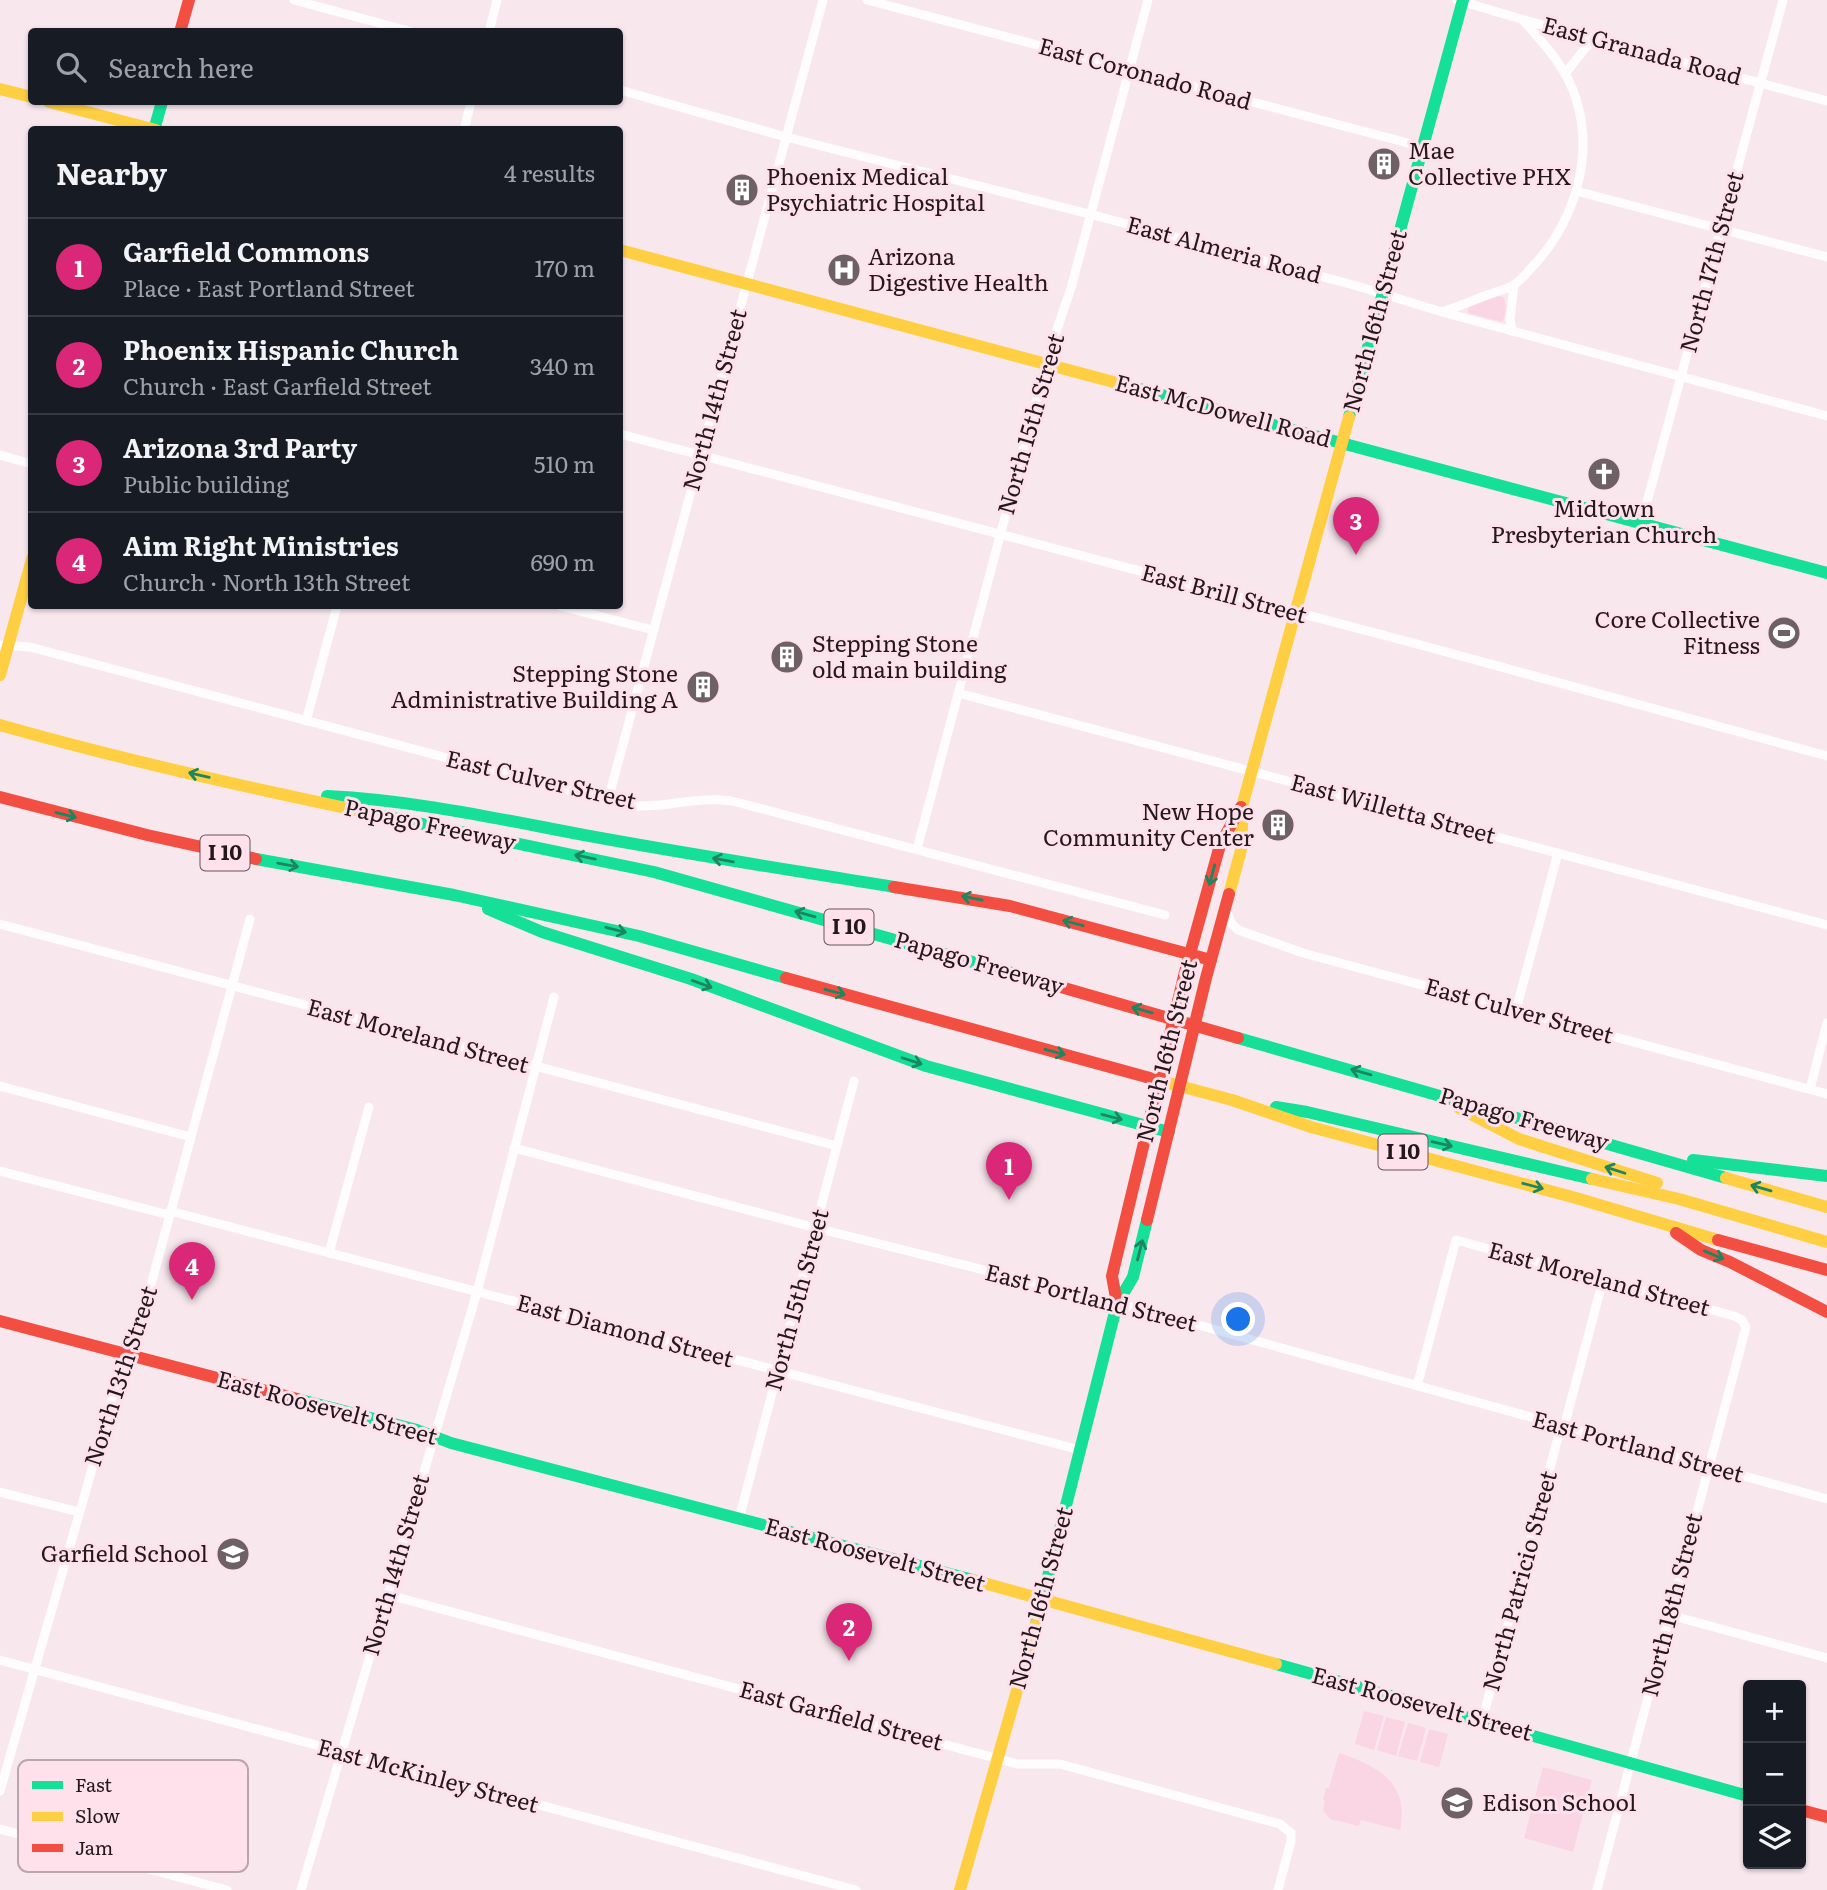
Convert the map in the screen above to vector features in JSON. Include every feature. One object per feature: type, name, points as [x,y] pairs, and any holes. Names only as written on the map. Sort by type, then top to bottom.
[{"type":"main road","points":[[181,28],[188,0]]},
{"type":"main road","name":"North 16th Street","points":[[1117,1304],[1112,1276],[1185,972],[1220,845],[1243,803],[1461,1]]},
{"type":"main road","points":[[0,89],[28,96]]},
{"type":"main road","points":[[61,105],[143,126]]},
{"type":"main road","points":[[156,126],[161,105]]},
{"type":"main road","name":"East McDowell Road","points":[[623,251],[1827,573]]},
{"type":"main road","points":[[1,673],[4,645],[28,571]]},
{"type":"main road","name":"Papago Freeway","points":[[0,725],[59,742],[265,791],[654,872],[1827,1207]]},
{"type":"main road","points":[[265,791],[366,798],[723,860],[958,896],[1019,909],[1211,960]]},
{"type":"main road","name":"I 10","points":[[0,797],[248,858],[454,895],[639,936],[1232,1100],[1311,1127],[1827,1270]]},
{"type":"main road","name":"North 16th Street","points":[[960,1890],[1042,1598],[1117,1304],[1133,1278],[1206,978],[1241,850],[1243,803]]},
{"type":"main road","points":[[454,895],[542,932],[691,979],[898,1057],[1169,1132]]},
{"type":"main road","points":[[1426,1091],[1519,1139],[1824,1236]]},
{"type":"main road","points":[[1232,1100],[1307,1112],[1574,1173],[1824,1236]]},
{"type":"main road","points":[[1649,1155],[1827,1176]]},
{"type":"main road","points":[[1656,1221],[1701,1250],[1827,1312]]},
{"type":"main road","name":"East Roosevelt Street","points":[[0,1321],[405,1426],[451,1443],[1042,1598],[1743,1795]]},
{"type":"main road","points":[[1806,1811],[1827,1817]]},
{"type":"street","points":[[294,0],[397,28]]},
{"type":"street","points":[[490,28],[497,0]]},
{"type":"street","name":"North 14th Street","points":[[608,800],[823,0]]},
{"type":"street","name":"East Coronado Road","points":[[867,0],[1423,147]]},
{"type":"street","name":"North 15th Street","points":[[917,849],[1000,534],[1047,363],[1072,288],[1148,0]]},
{"type":"street","name":"North 17th Street","points":[[1641,524],[1783,0]]},
{"type":"street","name":"East Granada Road","points":[[1461,1],[1827,101]]},
{"type":"street","points":[[1442,313],[1514,285],[1555,240],[1576,191],[1581,158],[1581,121],[1577,101],[1565,75],[1547,47],[1521,19]]},
{"type":"street","points":[[1565,75],[1586,47],[1596,39]]},
{"type":"street","name":"East Almeria Road","points":[[623,91],[786,136],[1090,214],[1383,294],[1442,313],[1827,416]]},
{"type":"street","points":[[465,126],[470,105]]},
{"type":"street","points":[[1576,191],[1827,257]]},
{"type":"street","points":[[1512,331],[1510,319],[1514,285]]},
{"type":"street","name":"East Brill Street","points":[[623,435],[1827,756]]},
{"type":"street","points":[[0,455],[28,463]]},
{"type":"street","points":[[306,721],[336,609]]},
{"type":"street","points":[[572,609],[653,630]]},
{"type":"street","name":"East Culver Street","points":[[4,645],[30,647],[628,806],[718,799],[749,805],[1165,915]]},
{"type":"street","name":"East Willetta Street","points":[[958,693],[1827,925]]},
{"type":"street","points":[[1516,1010],[1558,853]]},
{"type":"street","name":"East Culver Street","points":[[1226,908],[1231,923],[1245,933],[1303,953],[1827,1094]]},
{"type":"street","name":"North 13th Street","points":[[0,1791],[122,1364],[135,1344],[250,919]]},
{"type":"street","name":"East Moreland Street","points":[[0,924],[837,1146]]},
{"type":"street","name":"North 14th Street","points":[[301,1890],[477,1292],[554,997]]},
{"type":"street","points":[[1810,1089],[1827,1023]]},
{"type":"street","name":"North 15th Street","points":[[739,1519],[854,1081]]},
{"type":"street","points":[[0,1086],[191,1137]]},
{"type":"street","points":[[329,1253],[369,1107]]},
{"type":"street","name":"East Portland Street","points":[[514,1148],[1117,1304],[1827,1499]]},
{"type":"street","name":"East Diamond Street","points":[[0,1171],[329,1253],[1080,1450]]},
{"type":"street","name":"East Moreland Street","points":[[1417,1385],[1456,1240],[1742,1320]]},
{"type":"street","name":"North Patricio Street","points":[[1482,1721],[1602,1280]]},
{"type":"street","name":"North 18th Street","points":[[1597,1890],[1745,1332],[1746,1327],[1742,1320]]},
{"type":"street","points":[[0,1492],[79,1512]]},
{"type":"street","name":"East Garfield Street","points":[[389,1595],[1017,1764],[1060,1764],[1280,1824],[1291,1833],[1291,1841],[1278,1890]]},
{"type":"street","points":[[1670,1615],[1827,1658]]},
{"type":"street","name":"East McKinley Street","points":[[0,1660],[856,1890]]},
{"type":"street","points":[[0,1829],[18,1834]]},
{"type":"street","points":[[160,1872],[227,1890]]},
{"type":"shaded area","points":[[1498,296],[1503,297],[1505,303],[1502,322],[1468,313],[1471,306]]},
{"type":"shaded area","points":[[1364,1711],[1384,1716],[1374,1750],[1355,1744]]},
{"type":"shaded area","points":[[1386,1717],[1405,1722],[1396,1756],[1377,1750]]},
{"type":"shaded area","points":[[1408,1723],[1426,1728],[1417,1761],[1398,1756]]},
{"type":"shaded area","points":[[1429,1729],[1448,1734],[1439,1767],[1420,1762]]},
{"type":"shaded area","points":[[1339,1753],[1366,1764],[1388,1779],[1400,1800],[1400,1830],[1361,1820],[1359,1826],[1330,1819],[1323,1810],[1323,1800]]},
{"type":"shaded area","points":[[1543,1767],[1592,1780],[1573,1852],[1524,1838]]},
{"type":"traffic: fast","points":[[1349,417],[1463,0]]},
{"type":"traffic: fast","points":[[155,126],[161,105]]},
{"type":"traffic: fast","points":[[1121,384],[1827,573]]},
{"type":"traffic: fast","points":[[327,796],[456,811],[661,849],[894,887]]},
{"type":"traffic: fast","points":[[360,811],[654,872],[1026,977]]},
{"type":"traffic: fast","points":[[256,859],[454,895],[639,936],[786,978]]},
{"type":"traffic: fast","points":[[488,909],[542,932],[691,979],[926,1066],[1169,1132]]},
{"type":"traffic: fast","points":[[1238,1038],[1726,1178]]},
{"type":"traffic: fast","points":[[1276,1107],[1592,1179]]},
{"type":"traffic: fast","points":[[1693,1160],[1827,1176]]},
{"type":"traffic: fast","points":[[1036,1624],[1117,1304],[1133,1277],[1147,1220]]},
{"type":"traffic: fast","points":[[301,1400],[417,1430],[451,1443],[973,1580]]},
{"type":"traffic: fast","points":[[1276,1664],[1743,1795]]},
{"type":"traffic: slow","points":[[0,89],[28,96]]},
{"type":"traffic: slow","points":[[60,105],[141,126]]},
{"type":"traffic: slow","points":[[623,251],[1121,384]]},
{"type":"traffic: slow","points":[[1229,894],[1241,850],[1243,803],[1349,417]]},
{"type":"traffic: slow","points":[[0,675],[28,574]]},
{"type":"traffic: slow","points":[[0,725],[180,771],[360,811]]},
{"type":"traffic: slow","points":[[1161,1081],[1232,1100],[1311,1127],[1576,1198],[1718,1240]]},
{"type":"traffic: slow","points":[[1459,1108],[1519,1139],[1657,1183]]},
{"type":"traffic: slow","points":[[1726,1178],[1827,1207]]},
{"type":"traffic: slow","points":[[1592,1179],[1679,1199],[1827,1242]]},
{"type":"traffic: slow","points":[[973,1580],[1276,1664]]},
{"type":"traffic: slow","points":[[960,1890],[1036,1624]]},
{"type":"traffic: jam","points":[[181,28],[189,0]]},
{"type":"traffic: jam","points":[[0,797],[147,835],[256,859]]},
{"type":"traffic: jam","points":[[1117,1304],[1112,1276],[1185,972],[1220,845],[1241,807]]},
{"type":"traffic: jam","points":[[894,887],[1010,906],[1211,960]]},
{"type":"traffic: jam","points":[[1147,1220],[1229,894]]},
{"type":"traffic: jam","points":[[1026,977],[1238,1038]]},
{"type":"traffic: jam","points":[[786,978],[1161,1081]]},
{"type":"traffic: jam","points":[[1676,1233],[1701,1250],[1827,1312]]},
{"type":"traffic: jam","points":[[1718,1240],[1827,1270]]},
{"type":"traffic: jam","points":[[0,1321],[301,1400]]},
{"type":"traffic: jam","points":[[1806,1811],[1827,1817]]},
{"type":"place","name":"Mae Collective PHX","points":[[1384,164]]},
{"type":"place","name":"Phoenix Medical Psychiatric Hospital","points":[[742,190]]},
{"type":"place","name":"Arizona Digestive Health","points":[[844,270]]},
{"type":"place","name":"Midtown Presbyterian Church","points":[[1604,474]]},
{"type":"place","name":"Arizona 3rd Party","points":[[1356,555]]},
{"type":"place","name":"Core Collective Fitness","points":[[1784,633]]},
{"type":"place","name":"Stepping Stone old main building","points":[[787,657]]},
{"type":"place","name":"Stepping Stone Administrative Building A","points":[[703,687]]},
{"type":"place","name":"New Hope Community Center","points":[[1278,825]]},
{"type":"place","name":"Garfield Commons","points":[[1009,1200]]},
{"type":"place","name":"Aim Right Ministries","points":[[192,1300]]},
{"type":"place","name":"Garfield School","points":[[233,1554]]},
{"type":"place","name":"Phoenix Hispanic Church","points":[[849,1661]]},
{"type":"place","name":"Edison School","points":[[1457,1803]]}]
